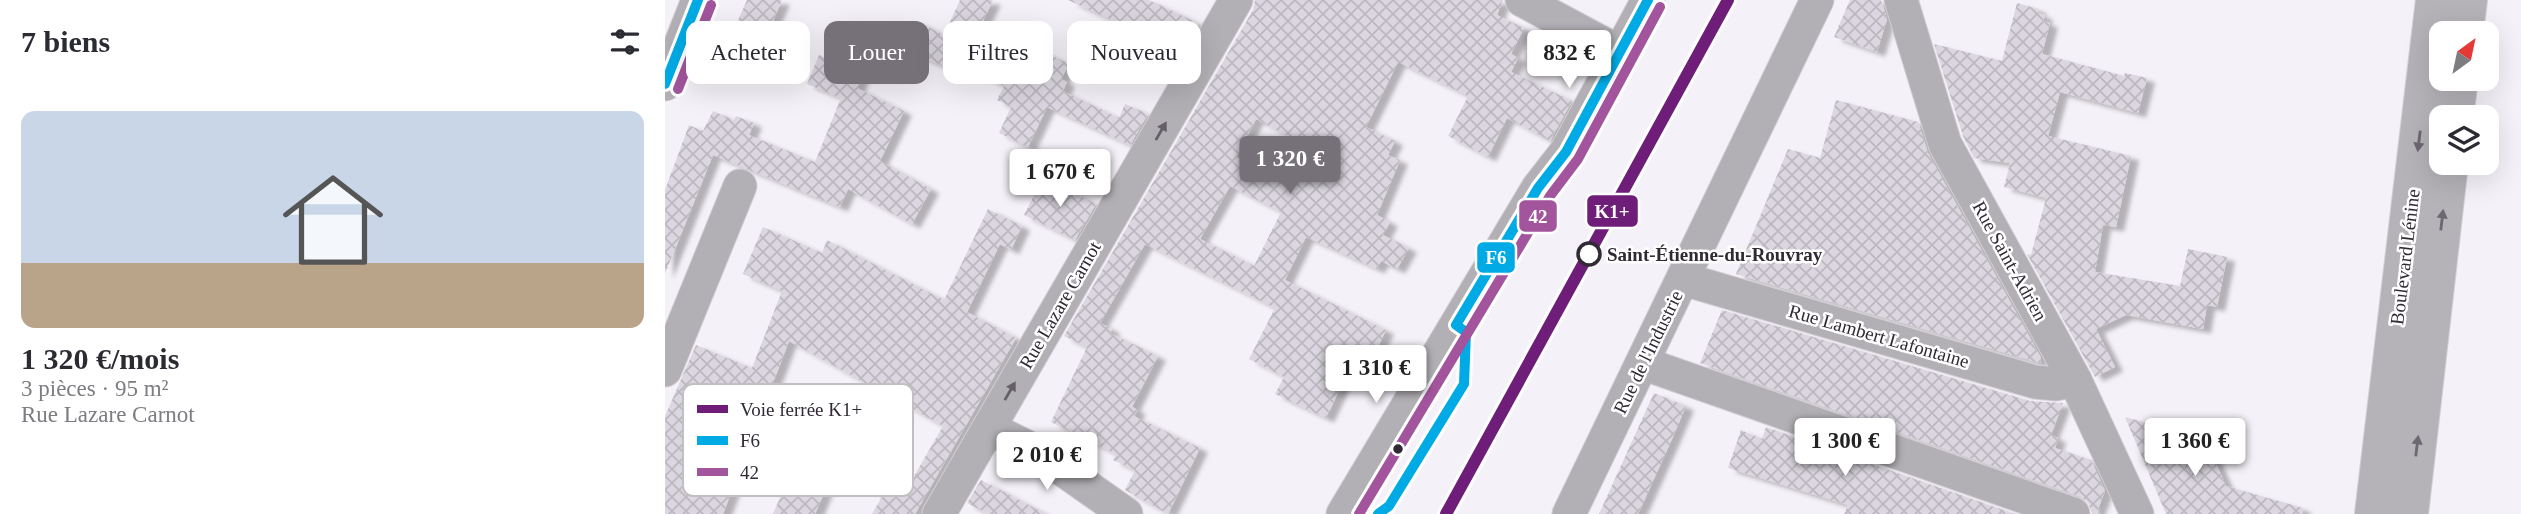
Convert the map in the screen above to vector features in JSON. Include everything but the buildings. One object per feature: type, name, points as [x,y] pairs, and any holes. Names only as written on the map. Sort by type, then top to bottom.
[{"type":"main road","name":"Boulevard Lénine","points":[[2374,514],[2435,0]]},
{"type":"main road","points":[[2465,21],[2468,0]]},
{"type":"main road","name":"Boulevard Lénine","points":[[2409,514],[2448,175]]},
{"type":"street","points":[[665,83],[698,0]]},
{"type":"street","name":"Rue Lazare Carnot","points":[[939,514],[1236,0]]},
{"type":"street","points":[[1523,0],[1619,52]]},
{"type":"street","points":[[1343,514],[1538,188],[1566,152],[1648,0]]},
{"type":"street","name":"Rue de l'Industrie","points":[[1569,514],[1817,0]]},
{"type":"street","name":"Rue Saint-Adrien","points":[[1901,0],[1945,144],[2075,380],[2137,514]]},
{"type":"street","points":[[665,370],[740,186]]},
{"type":"street","name":"Rue Lambert Lafontaine","points":[[1683,279],[2035,382],[2056,384],[2075,380]]},
{"type":"street","points":[[1642,363],[2073,514]]},
{"type":"street","points":[[989,428],[1039,453],[1126,514]]},
{"type":"rail line","name":"K1+","points":[[1446,514],[1728,0]]},
{"type":"transit line","name":"F6","points":[[665,84],[698,0]]},
{"type":"transit line","name":"F6","points":[[1378,514],[1389,506],[1464,384],[1466,332],[1456,325],[1538,188],[1566,152],[1648,0]]},
{"type":"transit line","name":"42","points":[[678,89],[711,5]]},
{"type":"transit line","name":"42","points":[[1359,514],[1550,196],[1578,159],[1660,7]]},
{"type":"place","name":"Saint-Étienne-du-Rouvray","points":[[1589,254]]}]
